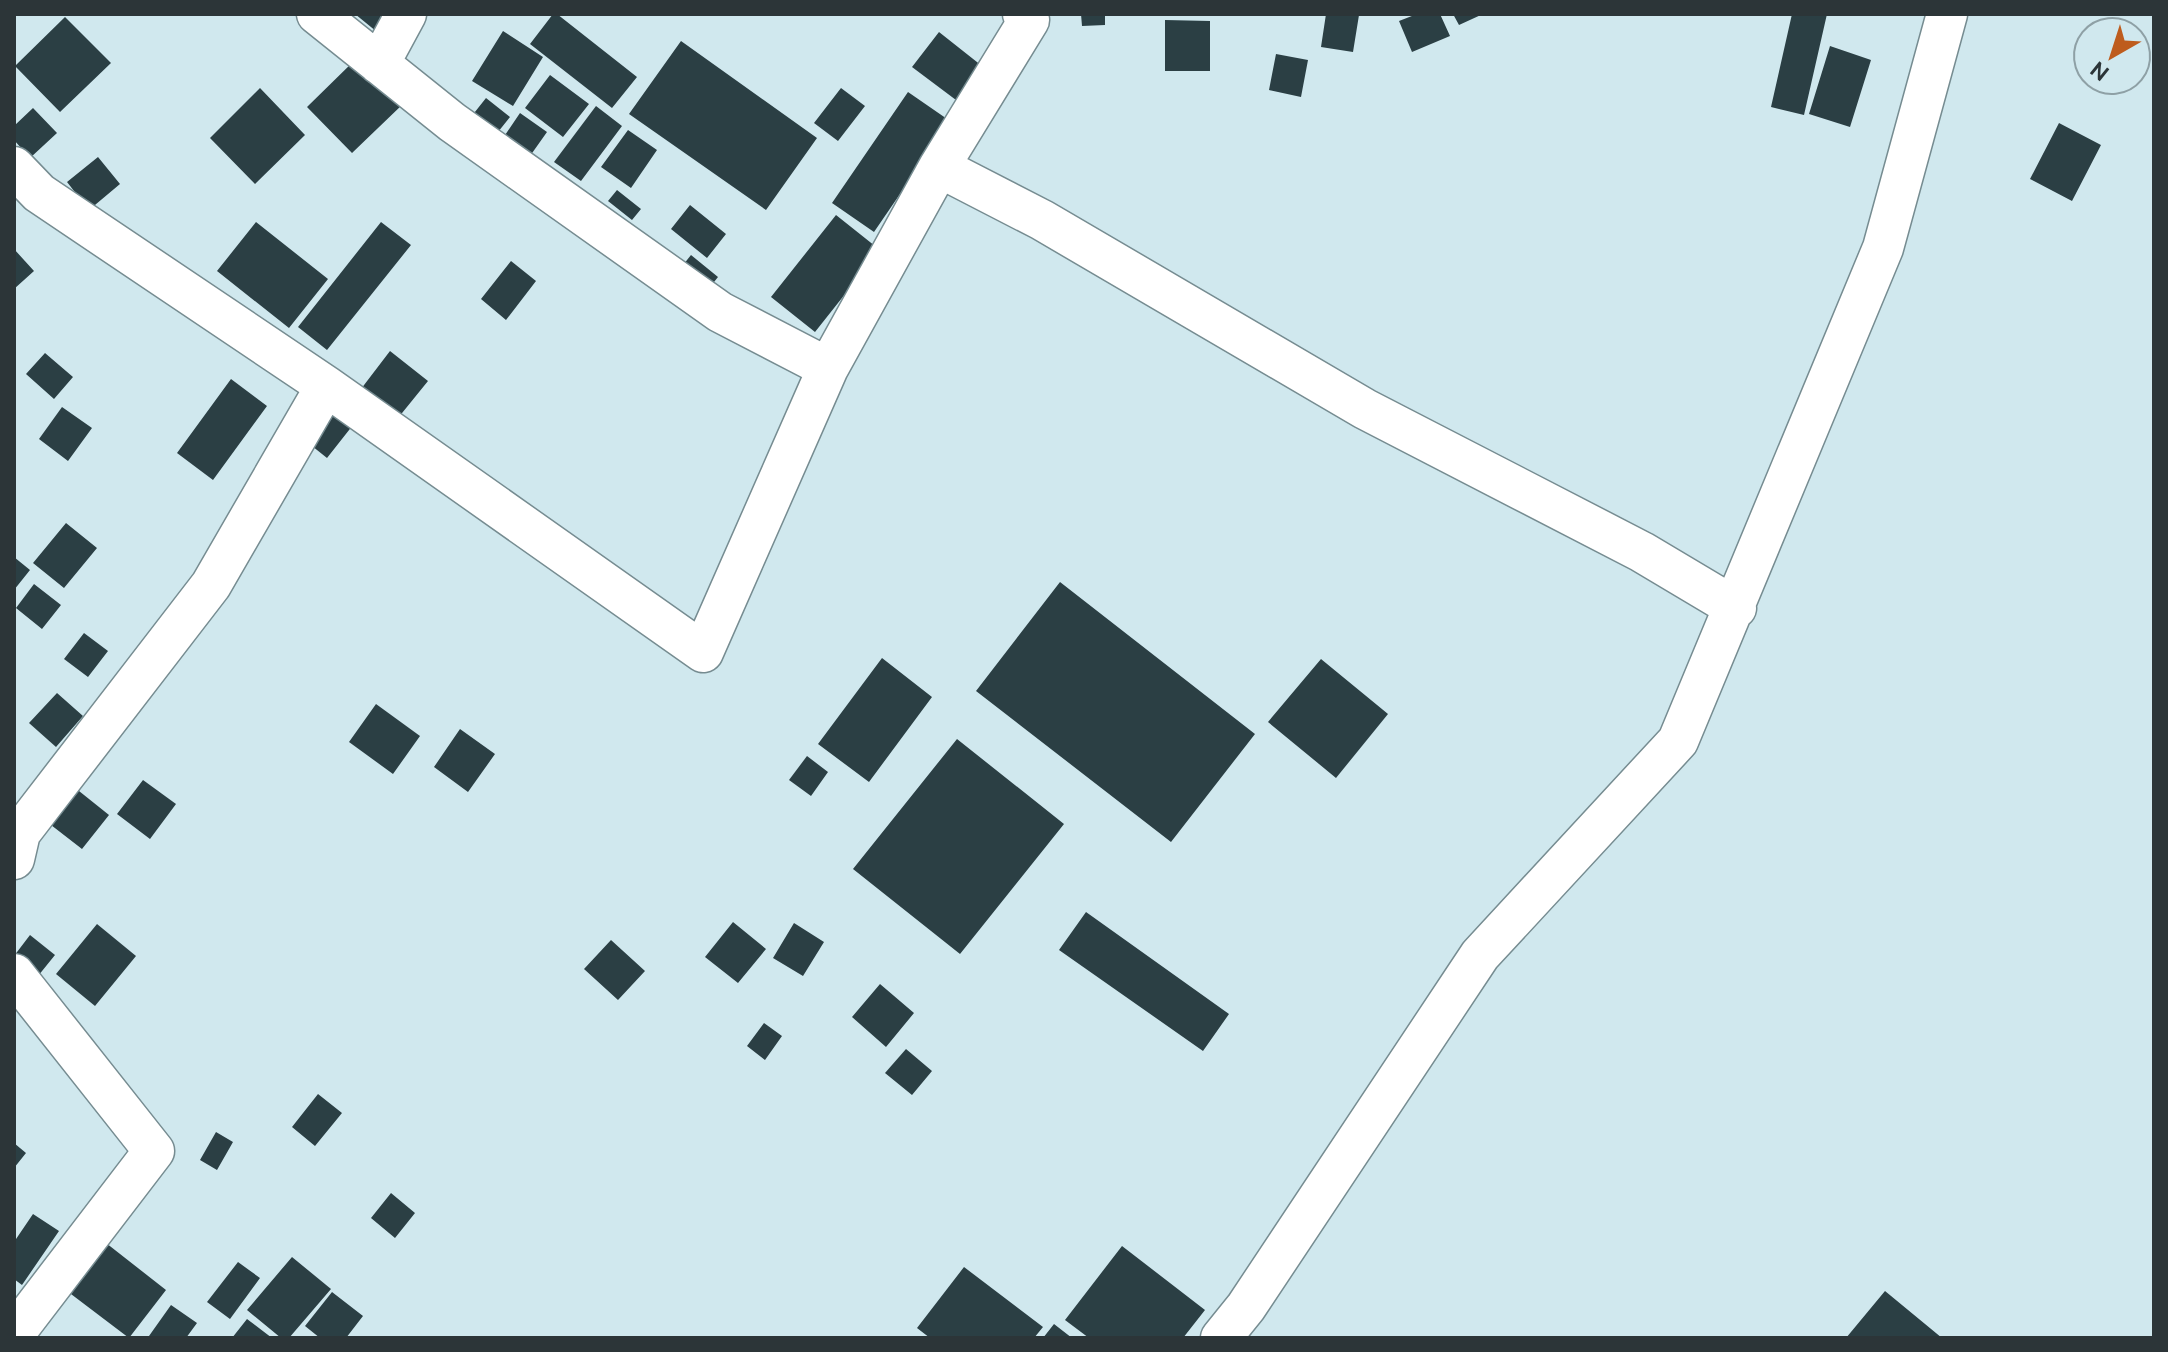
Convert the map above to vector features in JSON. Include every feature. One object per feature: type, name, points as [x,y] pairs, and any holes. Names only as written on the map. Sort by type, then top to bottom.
[{"type":"street","points":[[317,14],[452,122],[720,312],[828,368]]},
{"type":"street","points":[[379,64],[406,14]]},
{"type":"street","points":[[14,167],[39,193],[326,386],[703,652],[828,368],[939,167],[1029,20],[1023,14]]},
{"type":"street","points":[[1221,1338],[1255,1294],[1480,955],[1678,741],[1736,608],[1883,248],[1947,14]]},
{"type":"street","points":[[939,167],[1042,220],[1365,409],[1642,552],[1736,608]]},
{"type":"street","points":[[14,859],[20,833],[211,585],[326,386]]},
{"type":"street","points":[[14,974],[154,1151],[14,1334]]},
{"type":"building","points":[[355,14],[400,14],[382,36]]},
{"type":"building","points":[[553,14],[637,77],[612,108],[530,44]]},
{"type":"building","points":[[1081,14],[1105,14],[1105,25],[1082,26]]},
{"type":"building","points":[[1326,14],[1359,15],[1353,52],[1321,47]]},
{"type":"building","points":[[1417,14],[1440,14],[1450,36],[1412,52],[1399,21]]},
{"type":"building","points":[[1453,14],[1483,14],[1459,25]]},
{"type":"building","points":[[1792,14],[1827,14],[1804,115],[1771,107]]},
{"type":"building","points":[[65,17],[111,63],[60,112],[15,66]]},
{"type":"building","points":[[1165,20],[1210,21],[1210,71],[1165,71]]},
{"type":"building","points":[[503,31],[543,57],[513,106],[472,81]]},
{"type":"building","points":[[939,32],[982,66],[956,100],[912,67]]},
{"type":"building","points":[[681,41],[817,138],[766,210],[629,114]]},
{"type":"building","points":[[1830,46],[1871,60],[1850,127],[1809,114]]},
{"type":"building","points":[[1276,54],[1308,60],[1301,97],[1269,90]]},
{"type":"building","points":[[357,58],[403,104],[352,153],[307,107]]},
{"type":"building","points":[[550,75],[589,104],[563,137],[525,108]]},
{"type":"building","points":[[260,88],[305,135],[255,184],[210,138]]},
{"type":"building","points":[[841,88],[865,106],[838,141],[814,123]]},
{"type":"building","points":[[908,92],[950,121],[874,232],[832,203]]},
{"type":"building","points":[[486,98],[510,117],[490,142],[467,122]]},
{"type":"building","points":[[596,106],[622,126],[581,181],[554,162]]},
{"type":"building","points":[[33,108],[57,133],[30,158],[14,140],[14,126]]},
{"type":"building","points":[[520,113],[547,132],[530,156],[503,138]]},
{"type":"building","points":[[2059,123],[2101,145],[2072,201],[2030,179]]},
{"type":"building","points":[[628,130],[657,150],[631,188],[601,167]]},
{"type":"building","points":[[98,157],[120,184],[89,210],[67,182]]},
{"type":"building","points":[[617,190],[641,209],[632,220],[608,201]]},
{"type":"building","points":[[690,205],[726,234],[707,258],[671,229]]},
{"type":"building","points":[[836,215],[880,250],[815,332],[771,297]]},
{"type":"building","points":[[256,222],[328,279],[289,328],[217,271]]},
{"type":"building","points":[[381,222],[411,245],[327,350],[298,327]]},
{"type":"building","points":[[14,249],[34,271],[14,289]]},
{"type":"building","points":[[691,255],[718,277],[706,292],[679,270]]},
{"type":"building","points":[[511,261],[536,281],[506,320],[481,299]]},
{"type":"building","points":[[390,351],[428,381],[398,418],[361,389]]},
{"type":"building","points":[[45,353],[73,377],[54,399],[26,374]]},
{"type":"building","points":[[231,379],[267,406],[213,480],[177,453]]},
{"type":"building","points":[[62,407],[92,428],[68,461],[39,439]]},
{"type":"building","points":[[333,409],[353,425],[327,458],[307,442]]},
{"type":"building","points":[[66,523],[97,548],[64,588],[33,563]]},
{"type":"building","points":[[14,557],[30,570],[14,590]]},
{"type":"building","points":[[1060,582],[1255,734],[1171,842],[976,691]]},
{"type":"building","points":[[34,584],[61,605],[42,629],[16,608]]},
{"type":"building","points":[[84,633],[108,651],[88,677],[64,659]]},
{"type":"building","points":[[882,658],[932,697],[869,782],[818,744]]},
{"type":"building","points":[[1321,659],[1388,714],[1336,778],[1268,722]]},
{"type":"building","points":[[57,693],[83,716],[56,747],[29,723]]},
{"type":"building","points":[[376,704],[420,736],[393,774],[349,742]]},
{"type":"building","points":[[460,729],[495,754],[468,792],[434,767]]},
{"type":"building","points":[[957,739],[1064,824],[960,954],[853,869]]},
{"type":"building","points":[[807,756],[828,772],[811,796],[789,780]]},
{"type":"building","points":[[143,780],[176,804],[150,839],[117,814]]},
{"type":"building","points":[[69,783],[109,815],[82,849],[42,818]]},
{"type":"building","points":[[1086,912],[1229,1014],[1203,1051],[1059,950]]},
{"type":"building","points":[[733,922],[766,949],[738,983],[705,957]]},
{"type":"building","points":[[794,923],[824,942],[803,976],[773,958]]},
{"type":"building","points":[[97,924],[136,956],[95,1006],[56,974]]},
{"type":"building","points":[[30,935],[55,955],[38,976],[14,956]]},
{"type":"building","points":[[611,940],[645,971],[618,1000],[584,969]]},
{"type":"building","points":[[880,984],[914,1013],[886,1047],[852,1017]]},
{"type":"building","points":[[764,1023],[782,1036],[765,1060],[747,1046]]},
{"type":"building","points":[[906,1049],[932,1071],[912,1095],[885,1073]]},
{"type":"building","points":[[318,1094],[342,1113],[315,1146],[292,1127]]},
{"type":"building","points":[[216,1132],[233,1142],[217,1170],[200,1160]]},
{"type":"building","points":[[14,1143],[26,1153],[14,1168]]},
{"type":"building","points":[[391,1193],[415,1213],[395,1238],[371,1218]]},
{"type":"building","points":[[33,1214],[59,1231],[22,1285],[14,1279],[14,1242]]},
{"type":"building","points":[[106,1243],[166,1290],[129,1338],[67,1291]]},
{"type":"building","points":[[1122,1246],[1205,1310],[1183,1338],[1089,1338],[1065,1320]]},
{"type":"building","points":[[292,1257],[331,1289],[289,1338],[281,1338],[247,1310]]},
{"type":"building","points":[[238,1262],[260,1278],[230,1319],[207,1302]]},
{"type":"building","points":[[964,1267],[1043,1327],[1034,1338],[930,1338],[917,1328]]},
{"type":"building","points":[[1885,1291],[1942,1338],[1846,1338]]},
{"type":"building","points":[[332,1292],[363,1316],[346,1338],[320,1338],[305,1326]]},
{"type":"building","points":[[171,1305],[197,1323],[186,1338],[152,1338],[149,1336]]},
{"type":"building","points":[[247,1319],[272,1338],[232,1338]]},
{"type":"building","points":[[1054,1324],[1072,1338],[1043,1338]]}]
